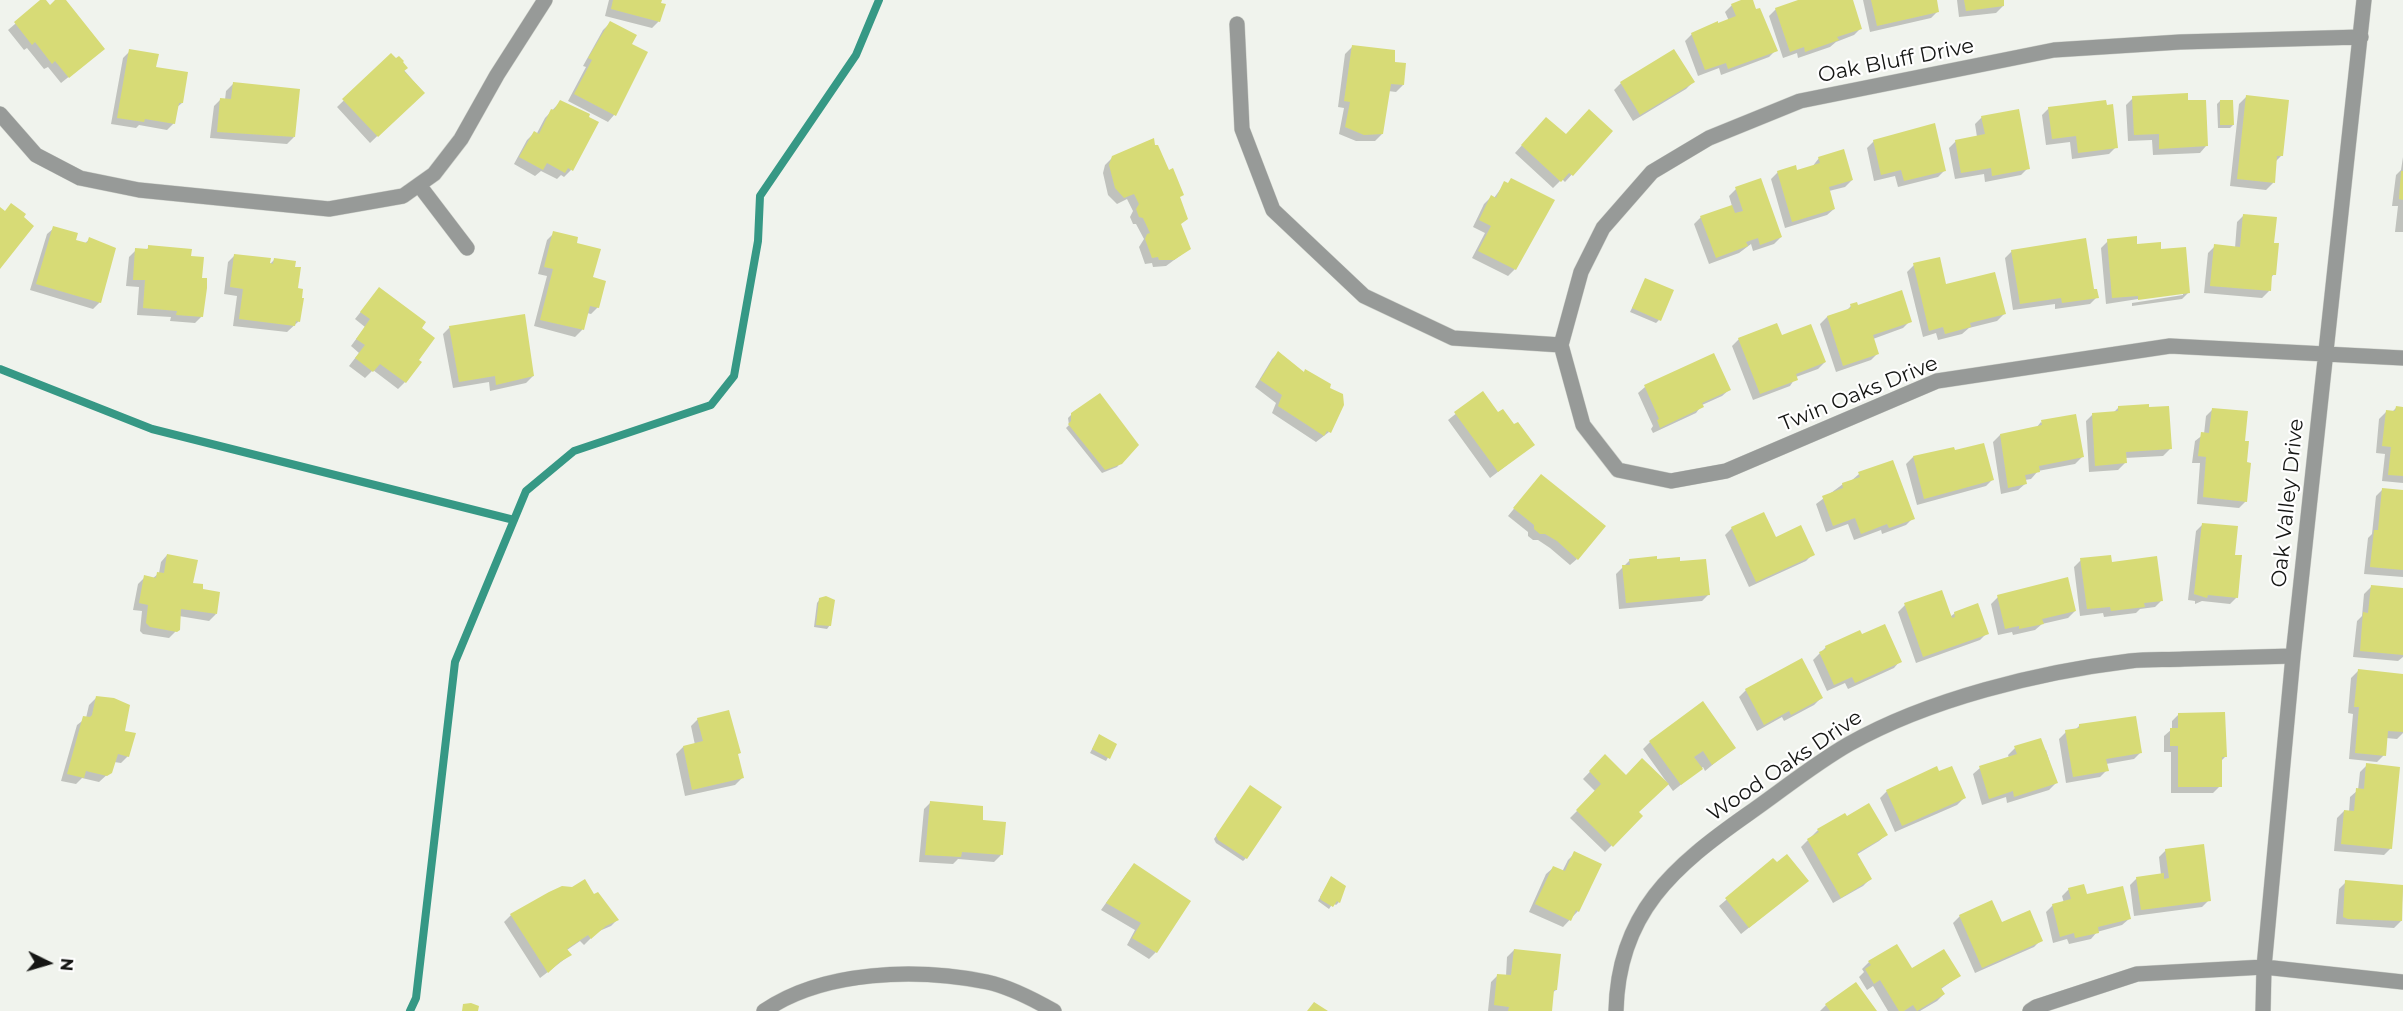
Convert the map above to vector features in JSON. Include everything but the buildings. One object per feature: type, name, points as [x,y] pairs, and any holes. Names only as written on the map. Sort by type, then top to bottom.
[{"type":"street","points":[[0,114],[36,155],[80,178],[139,190],[328,209],[403,195],[434,174],[461,139],[497,75],[545,0]]},
{"type":"street","name":"Oak Valley Drive","points":[[2263,1011],[2264,967],[2293,656],[2364,0]]},
{"type":"street","points":[[1238,24],[1242,129],[1273,210],[1364,296],[1452,338],[1561,345]]},
{"type":"street","name":"Oak Bluff Drive","points":[[1561,345],[1581,272],[1603,228],[1652,172],[1709,138],[1800,101],[2054,50],[2180,42],[2361,37]]},
{"type":"street","points":[[419,184],[467,248]]},
{"type":"street","name":"Twin Oaks Drive","points":[[1561,345],[1583,425],[1618,470],[1671,481],[1726,471],[1936,381],[2170,346],[2403,358]]},
{"type":"street","name":"Wood Oaks Drive","points":[[1616,1011],[1622,962],[1637,921],[1663,883],[1729,828],[1847,745],[1889,724],[1931,707],[2028,679],[2131,661],[2293,656]]},
{"type":"street","points":[[2030,1011],[2036,1007],[2137,974],[2264,967],[2403,982]]},
{"type":"street","points":[[764,1011],[774,1004],[824,984],[880,975],[932,974],[989,982],[1032,998],[1054,1011]]},
{"type":"waterway","points":[[410,1011],[416,998],[455,662],[526,491],[574,451],[711,405],[734,376],[758,241],[760,196],[856,55],[879,0]]},
{"type":"waterway","points":[[0,369],[152,429],[514,520]]}]
